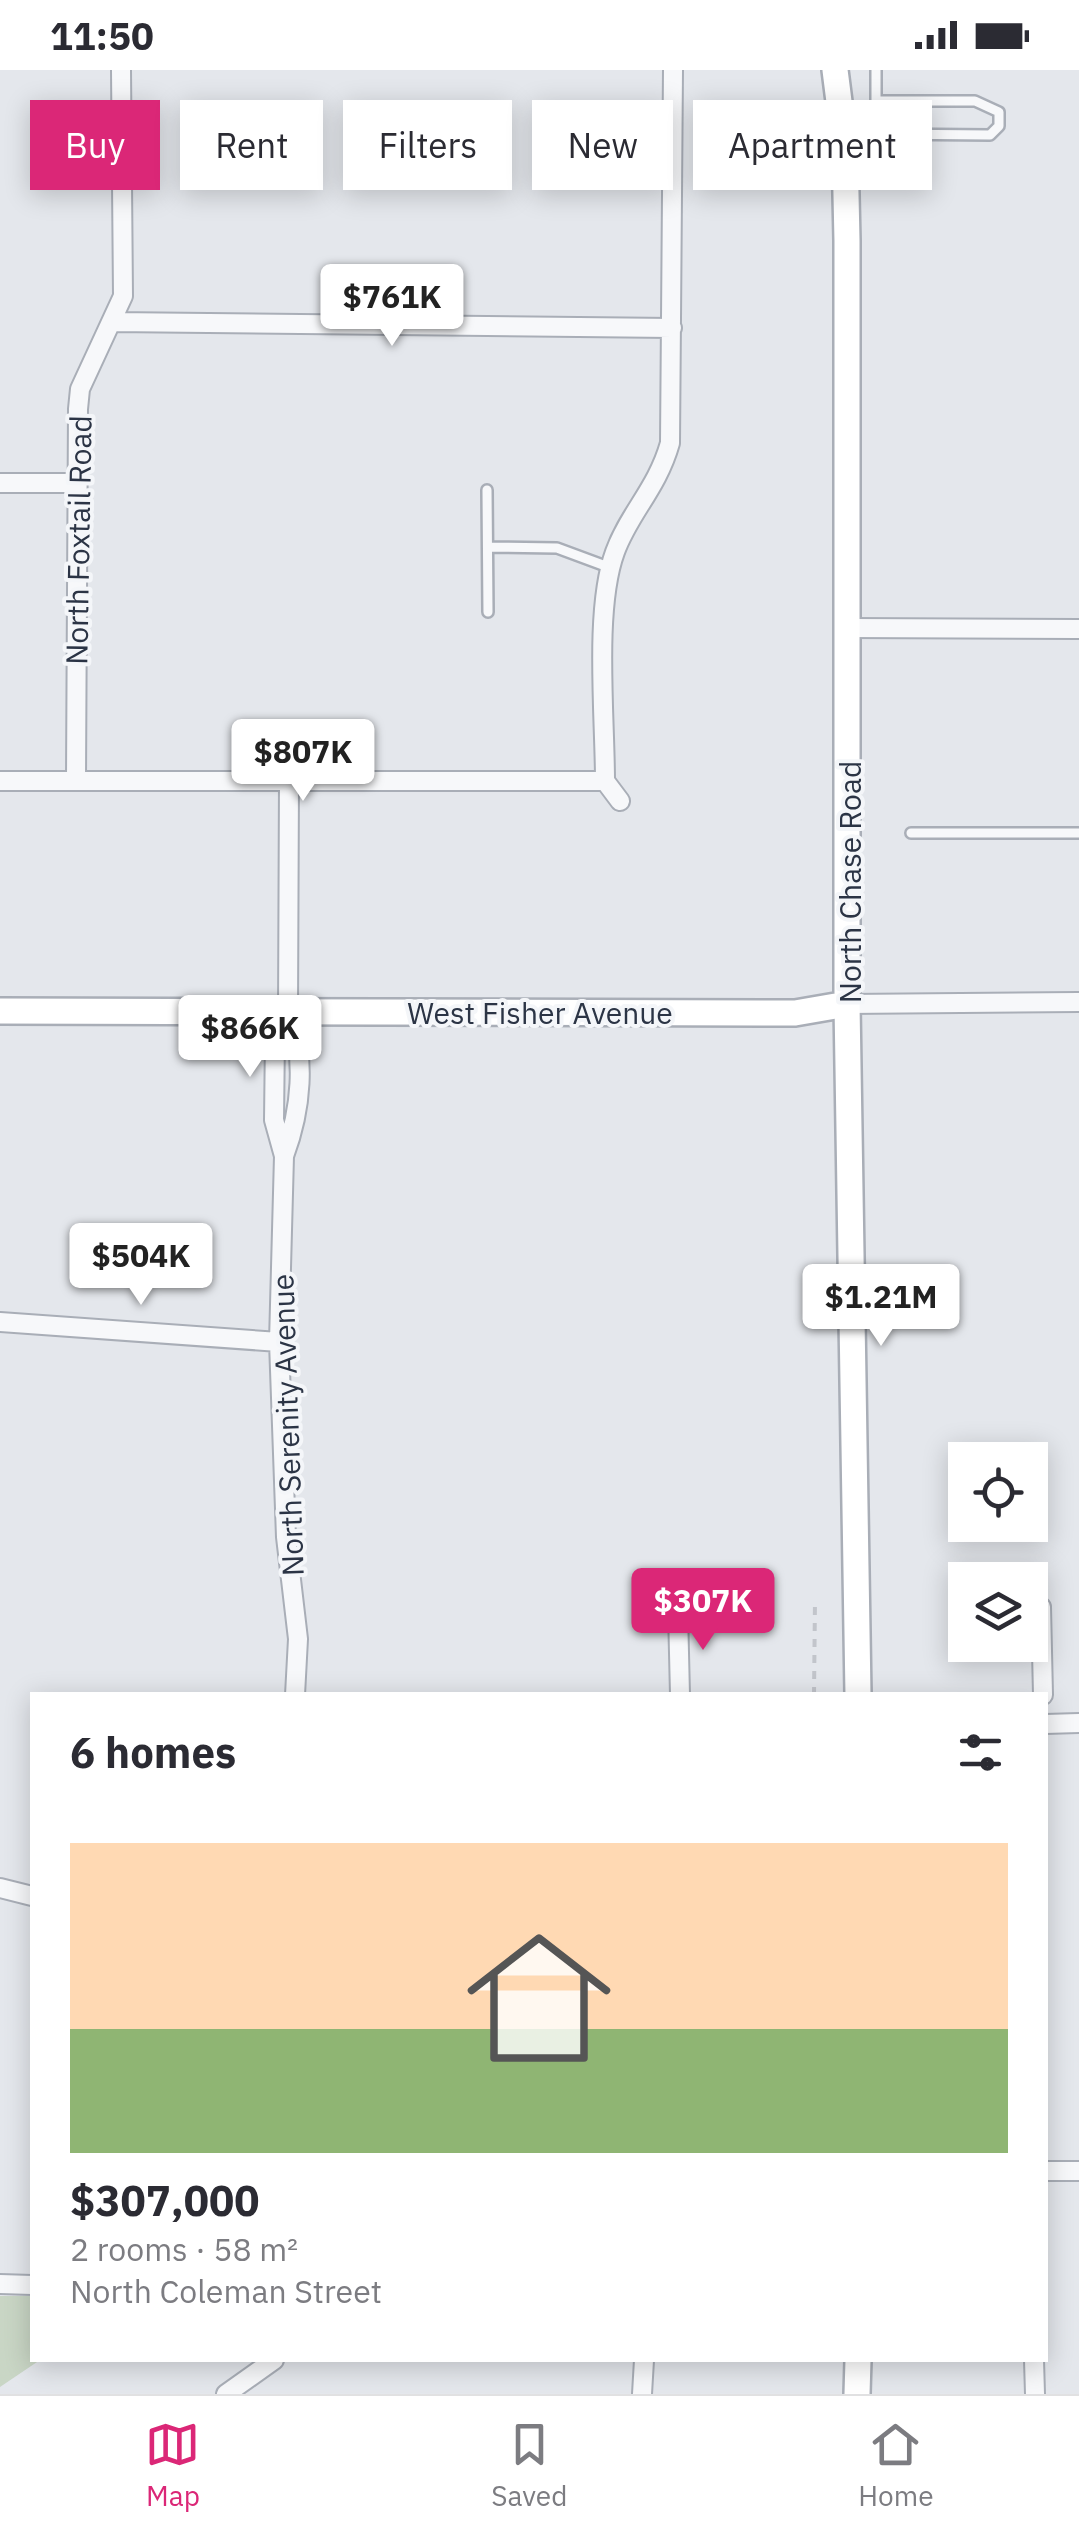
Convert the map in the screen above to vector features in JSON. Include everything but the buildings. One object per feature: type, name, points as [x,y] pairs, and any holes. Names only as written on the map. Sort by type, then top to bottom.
[{"type":"street","name":"North Foxtail Road","points":[[76,780],[80,389],[123,296],[121,70]]},
{"type":"street","points":[[620,801],[605,781],[606,608],[616,550],[663,469],[670,443],[673,70]]},
{"type":"street","name":"North Chase Road","points":[[835,70],[845,148],[848,1004],[858,1692]]},
{"type":"street","points":[[114,322],[672,328]]},
{"type":"street","points":[[0,483],[78,483]]},
{"type":"street","points":[[848,628],[1079,629]]},
{"type":"street","points":[[0,780],[605,781]]},
{"type":"street","name":"North Serenity Avenue","points":[[289,780],[288,1010],[298,1034],[298,1120],[284,1156],[279,1342],[286,1537],[298,1639],[296,1692]]},
{"type":"street","name":"West Fisher Avenue","points":[[0,1011],[795,1013],[848,1004],[1079,1002]]},
{"type":"street","points":[[0,1322],[279,1342]]},
{"type":"street","points":[[678,1612],[680,1692]]},
{"type":"street","points":[[1042,1662],[1042,1692]]},
{"type":"street","points":[[1048,1724],[1079,1724]]},
{"type":"street","points":[[0,1888],[30,1896]]},
{"type":"street","points":[[1048,2171],[1079,2170]]},
{"type":"street","points":[[0,2284],[30,2284]]},
{"type":"street","points":[[226,2394],[271,2362]]},
{"type":"street","points":[[642,2394],[644,2362]]},
{"type":"street","points":[[857,2394],[858,2362]]},
{"type":"street","points":[[1034,2362],[1035,2394]]},
{"type":"lane","points":[[876,70],[876,128],[886,135],[990,135],[1000,126],[998,112],[976,101],[877,100]]},
{"type":"lane","points":[[487,490],[488,612]]},
{"type":"lane","points":[[488,547],[557,548],[611,568]]},
{"type":"lane","points":[[911,833],[1079,833]]},
{"type":"path","points":[[814,1692],[816,1600]]},
{"type":"green space","points":[[0,2296],[30,2296],[30,2362],[37,2362],[0,2387]]}]
